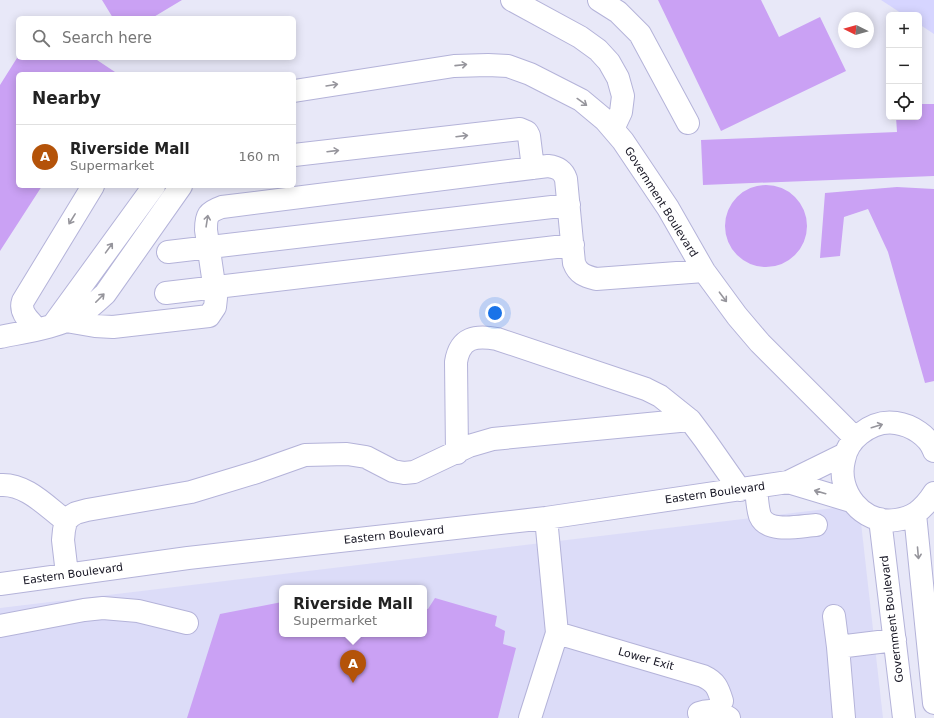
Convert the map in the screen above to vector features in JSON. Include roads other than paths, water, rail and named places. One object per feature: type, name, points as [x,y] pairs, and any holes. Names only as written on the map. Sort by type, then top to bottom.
[{"type":"street","points":[[512,0],[535,6],[598,50],[609,62],[618,78],[623,96],[621,112],[613,129]]},
{"type":"street","points":[[599,0],[618,12],[640,34],[688,123]]},
{"type":"street","name":"Government Boulevard","points":[[296,91],[467,65],[508,66],[530,74],[581,100],[605,120],[622,140],[668,208],[704,271],[737,316],[850,446]]},
{"type":"street","points":[[296,155],[520,129],[526,132],[529,136],[533,168]]},
{"type":"street","points":[[92,188],[23,301],[23,312],[52,325],[113,326],[205,317],[212,312],[215,307],[215,287],[206,230],[206,219],[207,216],[213,211],[222,207],[277,192],[552,166],[562,171],[566,179],[574,263],[577,270],[587,276],[596,278],[704,271]]},
{"type":"street","points":[[52,325],[153,188]]},
{"type":"street","points":[[0,337],[52,325],[80,315],[88,309],[105,294],[180,188]]},
{"type":"street","points":[[168,252],[569,204]]},
{"type":"street","points":[[166,293],[573,245]]},
{"type":"street","points":[[457,452],[457,354],[467,341],[474,338],[482,337],[497,339],[646,389],[660,396],[690,420],[705,440],[748,488],[764,521],[767,524],[779,527],[816,525]]},
{"type":"street","points":[[68,574],[63,540],[66,521],[71,516],[87,510],[191,492],[305,455],[347,454],[366,457],[393,471],[404,473],[414,472],[469,446],[493,439],[690,420]]},
{"type":"street","name":"Eastern Boulevard","points":[[0,584],[188,558],[546,518],[788,482],[850,446],[867,429],[881,424],[896,423],[911,427],[923,436],[934,450]]},
{"type":"street","points":[[850,446],[842,466],[842,478],[845,490],[851,501],[859,509],[869,515],[880,519],[892,520],[904,518],[915,514],[927,504],[934,493]]},
{"type":"street","name":"Eastern Boulevard","points":[[788,482],[851,501]]},
{"type":"street","points":[[0,485],[7,484],[27,492],[66,521]]},
{"type":"street","points":[[915,514],[934,703]]},
{"type":"street","points":[[530,718],[557,633],[546,518]]},
{"type":"street","name":"Government Boulevard","points":[[880,519],[904,718]]},
{"type":"street","points":[[0,626],[84,610],[103,608],[138,611],[188,623]]},
{"type":"street","points":[[834,616],[844,718]]},
{"type":"street","name":"Lower Exit","points":[[557,633],[703,676],[714,683],[719,692],[725,710]]},
{"type":"street","points":[[838,647],[895,640]]},
{"type":"street","points":[[699,713],[703,711],[713,711],[724,714],[725,710]]},
{"type":"place","name":"Riverside Mall","points":[[353,683]]}]
